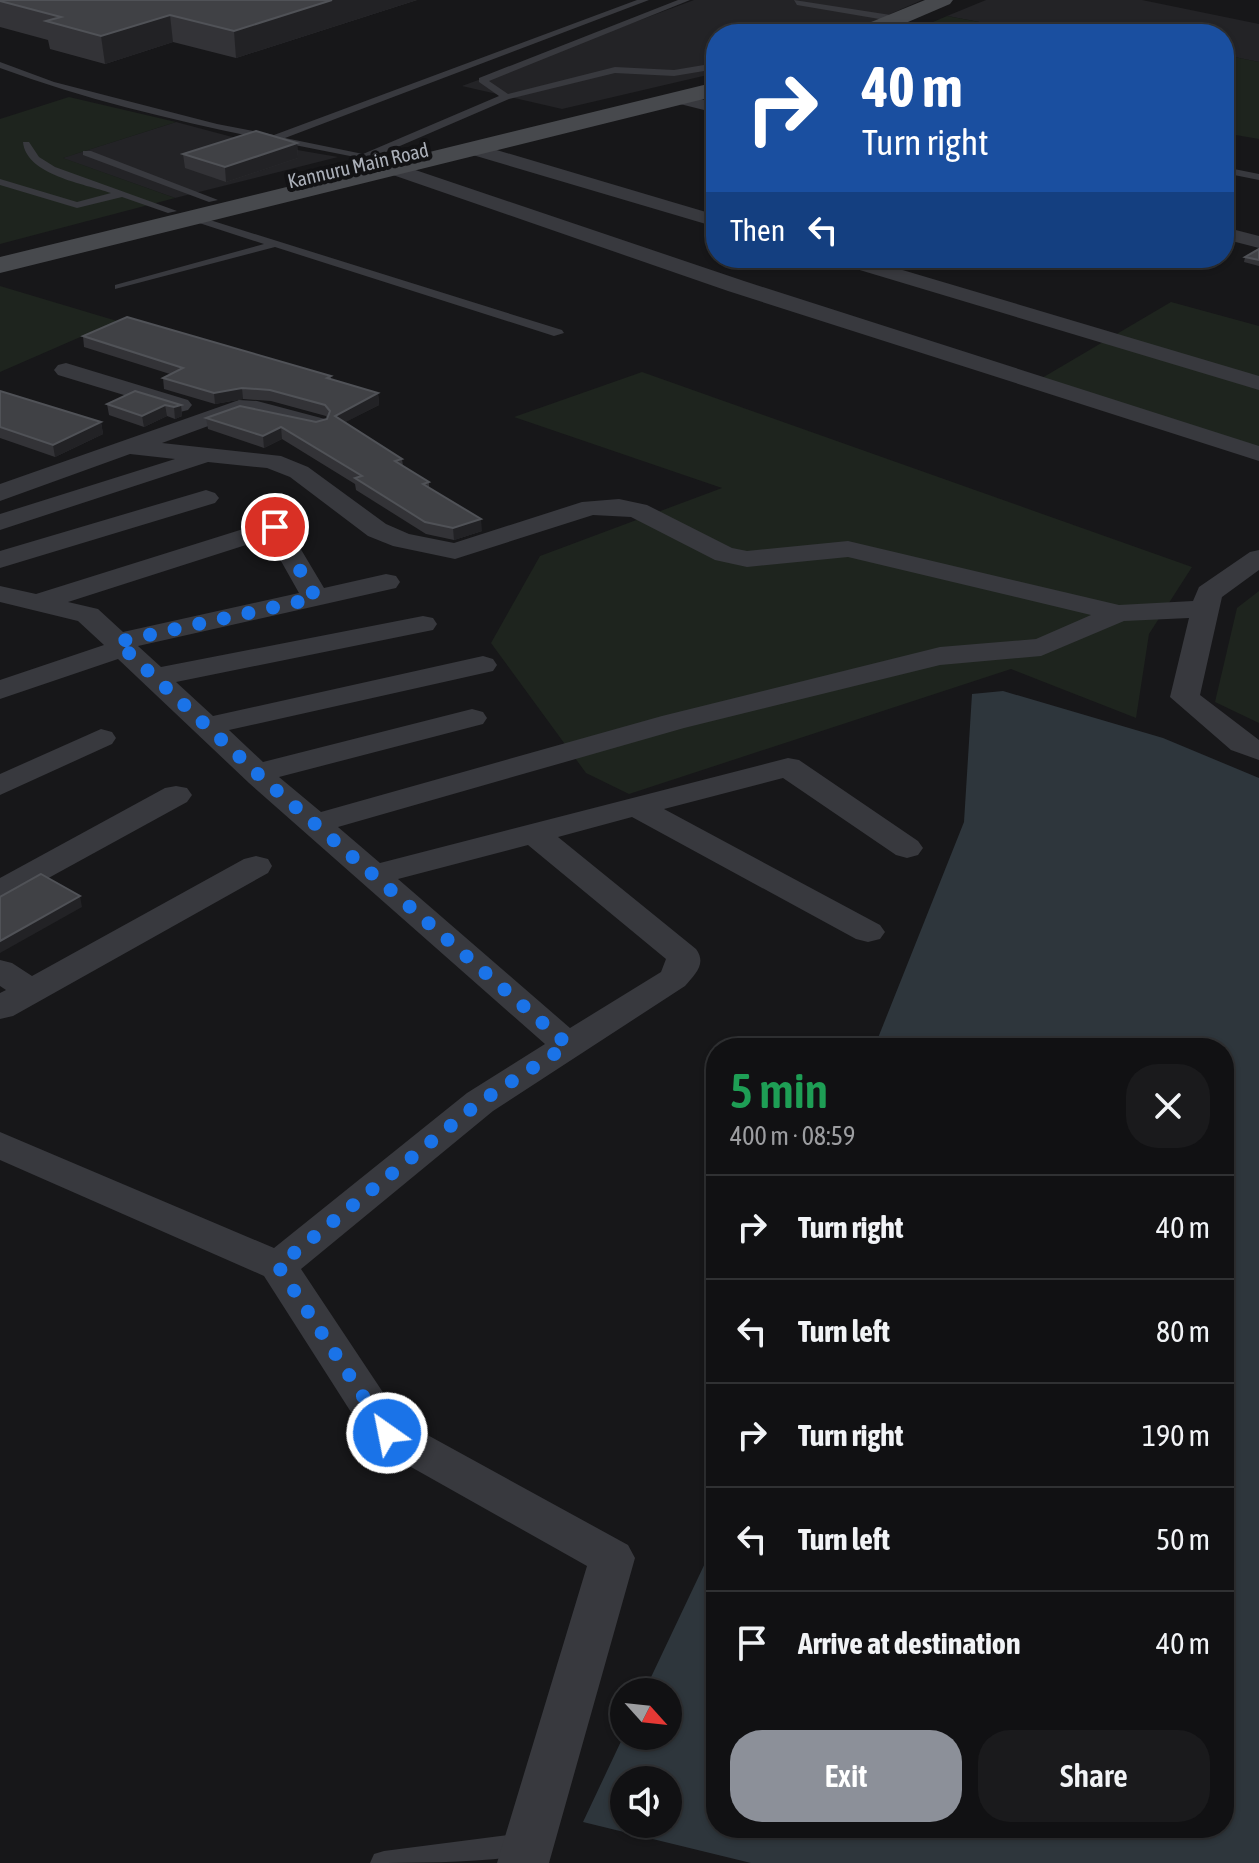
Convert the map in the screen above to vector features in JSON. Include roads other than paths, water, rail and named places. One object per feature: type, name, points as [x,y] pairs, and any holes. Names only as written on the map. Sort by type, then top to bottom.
[{"type":"main road","points":[[901,24],[950,3]]},
{"type":"main road","name":"Kannuru Main Road","points":[[0,252],[183,214],[213,200],[706,82]]},
{"type":"main road","points":[[0,265],[376,162],[473,149],[706,91]]},
{"type":"street","points":[[678,98],[706,105]]},
{"type":"street","points":[[473,149],[706,218]]},
{"type":"street","points":[[376,162],[736,286],[1259,454]]},
{"type":"street","points":[[1234,236],[1259,242]]},
{"type":"street","points":[[874,268],[1259,383]]},
{"type":"street","points":[[66,370],[215,415]]},
{"type":"street","points":[[6,487],[130,447],[239,407],[257,408],[316,424]]},
{"type":"street","points":[[130,447],[272,461],[299,472],[377,530],[402,540],[455,551],[591,507],[619,507],[638,510],[724,554],[747,559],[848,549],[1119,613],[1206,609]]},
{"type":"street","points":[[0,522],[213,455]]},
{"type":"street","points":[[0,560],[206,498]]},
{"type":"street","points":[[37,603],[275,527],[316,598]]},
{"type":"street","points":[[1259,558],[1209,593],[1185,697],[1242,744],[1259,751]]},
{"type":"street","points":[[0,690],[120,645],[386,582]]},
{"type":"street","points":[[0,594],[88,615],[257,773],[568,1045]]},
{"type":"street","points":[[315,824],[673,722],[940,656],[1041,647],[1119,613]]},
{"type":"street","points":[[155,677],[423,624]]},
{"type":"street","points":[[207,726],[483,665]]},
{"type":"street","points":[[257,773],[472,718]]},
{"type":"street","points":[[0,786],[101,738]]},
{"type":"street","points":[[374,875],[788,767],[907,848]]},
{"type":"street","points":[[0,891],[176,795]]},
{"type":"street","points":[[636,807],[868,932]]},
{"type":"street","points":[[278,1266],[480,1102],[673,979],[683,967],[684,956],[534,833]]},
{"type":"street","points":[[0,1008],[256,866]]},
{"type":"street","points":[[0,970],[31,991]]},
{"type":"street","points":[[6,1154],[278,1266],[387,1433],[612,1558],[527,1853]]},
{"type":"lane","points":[[273,139],[645,0]]},
{"type":"lane","points":[[506,97],[482,80],[686,0]]},
{"type":"lane","points":[[797,2],[882,24]]},
{"type":"lane","points":[[0,65],[51,84],[376,162],[391,143],[506,97],[615,70],[674,73],[706,68]]},
{"type":"lane","points":[[26,144],[35,159],[51,169],[275,244],[558,333]]},
{"type":"lane","points":[[87,153],[213,200]]},
{"type":"lane","points":[[1234,172],[1259,177]]},
{"type":"lane","points":[[0,182],[77,205],[122,194]]},
{"type":"lane","points":[[119,287],[275,244]]},
{"type":"lane","points":[[384,1863],[527,1853]]}]
